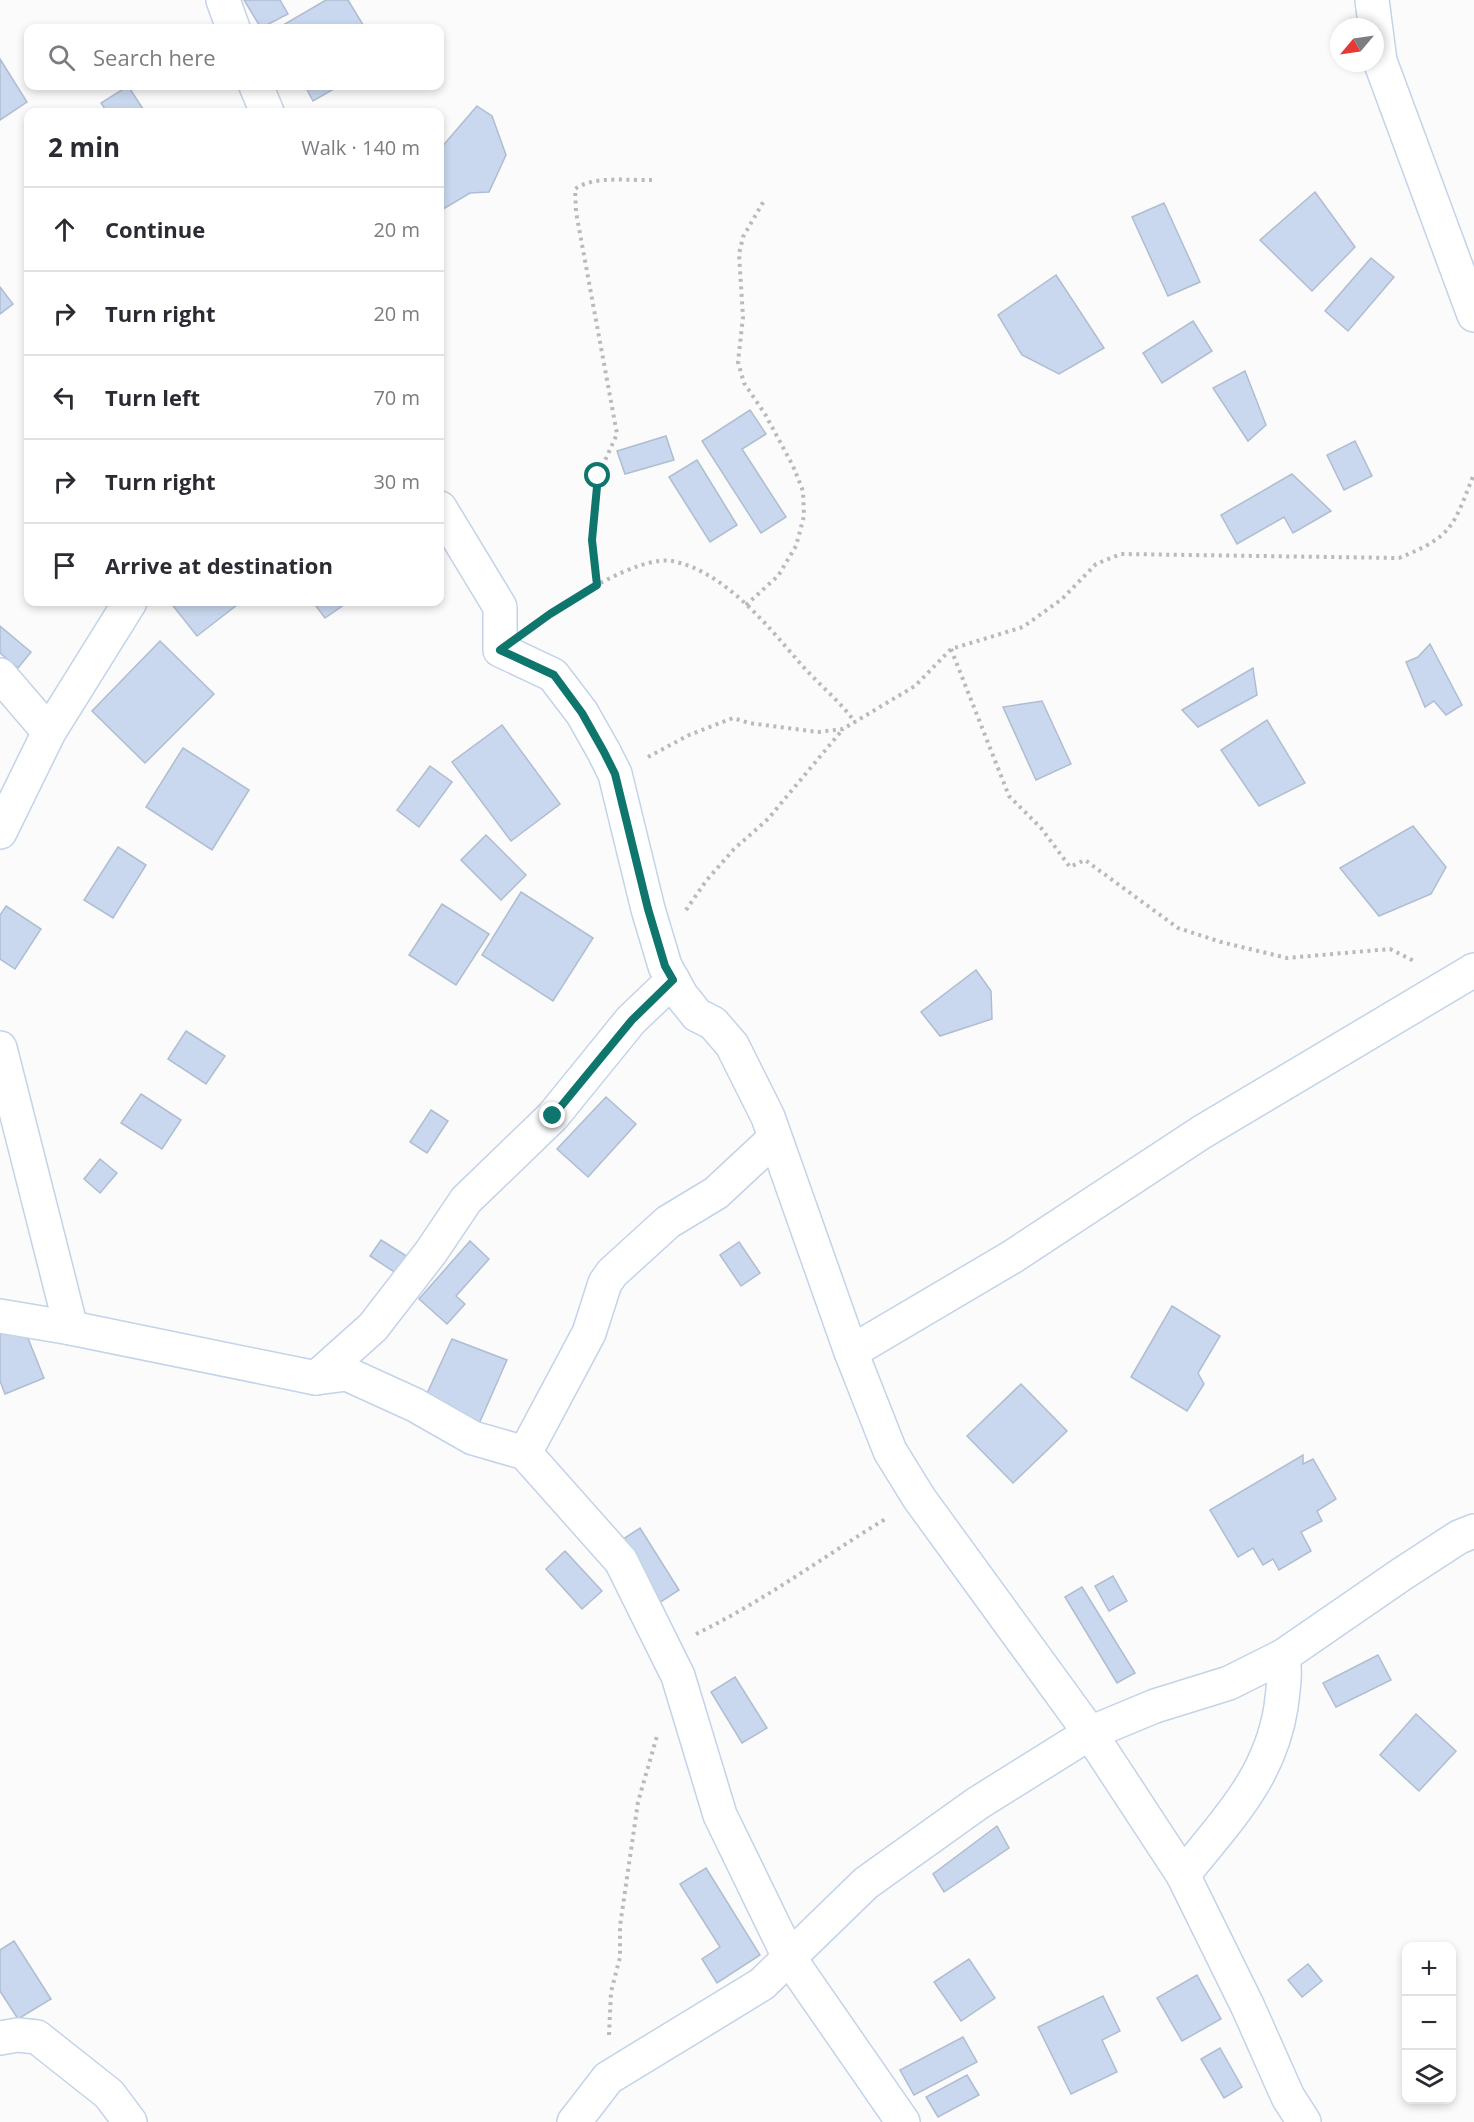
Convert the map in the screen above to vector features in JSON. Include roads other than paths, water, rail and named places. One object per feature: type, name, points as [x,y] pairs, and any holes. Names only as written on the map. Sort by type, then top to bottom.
[{"type":"street","points":[[223,0],[232,24]]},
{"type":"street","points":[[1372,0],[1380,61],[1474,315]]},
{"type":"street","points":[[258,90],[265,108]]},
{"type":"street","points":[[444,515],[500,607],[500,650],[554,675],[582,713],[615,774],[659,947],[673,980],[698,1015],[713,1023],[732,1045],[768,1117],[851,1352],[890,1451],[919,1498],[1090,1733],[1183,1875],[1248,2007],[1288,2097],[1304,2122]]},
{"type":"street","points":[[0,832],[50,732],[128,606]]},
{"type":"street","points":[[0,675],[50,732]]},
{"type":"street","points":[[851,1352],[1012,1257],[1202,1132],[1467,973]]},
{"type":"street","points":[[316,1378],[373,1327],[431,1252],[466,1200],[553,1116],[632,1020],[673,980]]},
{"type":"street","points":[[0,1048],[71,1328]]},
{"type":"street","points":[[525,1453],[589,1334],[605,1283],[612,1273],[668,1222],[716,1193],[774,1139]]},
{"type":"street","points":[[0,1316],[71,1328],[316,1378],[347,1374],[415,1405],[473,1438],[525,1453],[621,1561],[678,1676],[720,1815],[790,1959],[903,2122]]},
{"type":"street","points":[[574,2122],[608,2078],[762,1984],[866,1883],[978,1803],[1090,1733],[1155,1706],[1229,1683],[1283,1656],[1402,1574],[1469,1540]]},
{"type":"street","points":[[1183,1875],[1249,1793],[1266,1763],[1279,1718],[1286,1673],[1283,1656]]},
{"type":"street","points":[[0,2038],[18,2035],[37,2037],[109,2094],[130,2122]]}]
